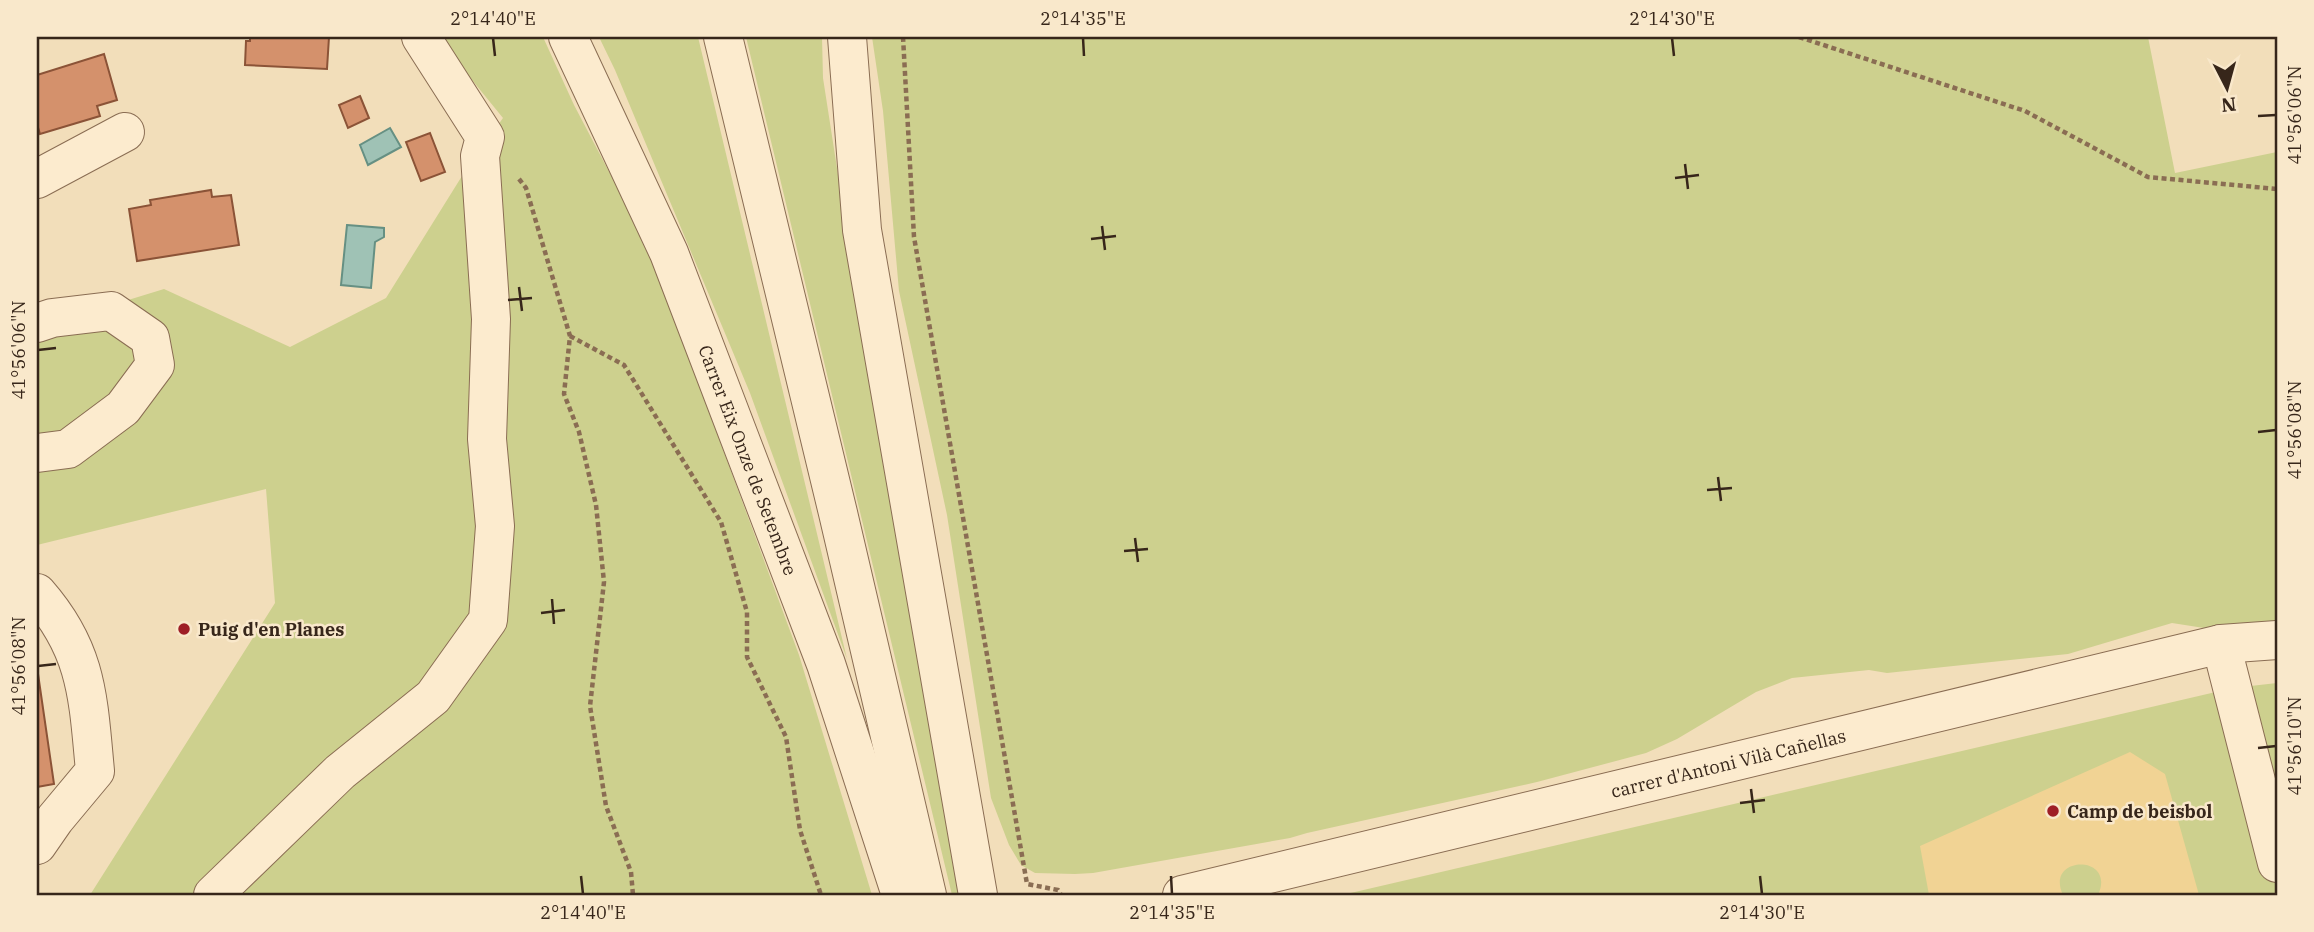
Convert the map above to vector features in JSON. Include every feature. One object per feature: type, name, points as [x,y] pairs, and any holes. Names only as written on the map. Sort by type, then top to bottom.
[{"type":"street","points":[[213,895],[340,772],[433,697],[488,620],[495,526],[487,439],[491,318],[480,156],[485,137],[421,37]]},
{"type":"street","name":"Carrer Eix Onze de Setembre","points":[[568,37],[669,253],[826,664],[901,895]]},
{"type":"street","points":[[723,37],[927,895]]},
{"type":"street","points":[[847,37],[862,229],[978,895]]},
{"type":"street","points":[[37,179],[125,132]]},
{"type":"street","points":[[37,323],[52,317],[111,311],[150,338],[155,365],[123,408],[79,441],[68,449],[37,453]]},
{"type":"street","points":[[37,593],[55,615],[75,649],[87,691],[95,771],[37,845]]},
{"type":"street","name":"carrer d'Antoni Vilà Cañellas","points":[[1182,895],[2221,644],[2277,640]]},
{"type":"street","points":[[2221,644],[2277,863]]},
{"type":"path","points":[[903,37],[914,237],[1027,884],[1058,890],[1061,895]]},
{"type":"path","points":[[1798,37],[2025,111],[2148,177],[2277,188]]},
{"type":"path","points":[[485,137],[526,188],[570,336],[564,394],[579,432],[596,505],[604,582],[590,706],[606,806],[631,872],[633,895]]},
{"type":"path","points":[[570,336],[624,365],[720,522],[747,612],[747,657],[786,737],[800,830],[821,895]]},
{"type":"green space","points":[[437,37],[543,37],[574,105],[647,244],[799,655],[872,895],[90,895],[275,603],[266,489],[37,545],[37,328],[164,289],[290,347],[386,298],[462,176],[503,118]]},
{"type":"green space","points":[[599,37],[698,37],[847,659],[750,393]]},
{"type":"green space","points":[[746,37],[822,37],[823,78],[841,194],[962,895],[952,895]]},
{"type":"green space","points":[[872,37],[2148,37],[2175,173],[2277,152],[2277,621],[2204,628],[2172,623],[2068,654],[1887,673],[1869,670],[1792,678],[1756,692],[1677,739],[1646,753],[1537,782],[1290,838],[1093,873],[1035,873],[1021,865],[1009,845],[991,798],[947,515],[899,291],[883,111]]},
{"type":"green space","points":[[2277,683],[2277,895],[1342,895],[2233,688]]},
{"type":"sand","points":[[2130,752],[2165,774],[2199,895],[2098,895],[2101,882],[2098,872],[2090,866],[2080,865],[2063,872],[2060,882],[2063,895],[1929,895],[1920,846]]},
{"type":"shaded area","points":[[390,128],[401,147],[368,165],[360,145]]},
{"type":"shaded area","points":[[347,225],[384,228],[384,237],[375,242],[371,288],[341,285]]},
{"type":"building","points":[[250,37],[329,37],[327,69],[245,65],[246,41],[250,41]]},
{"type":"building","points":[[104,54],[117,100],[97,106],[100,116],[40,134],[37,124],[37,75]]},
{"type":"building","points":[[360,96],[369,118],[348,128],[339,105]]},
{"type":"building","points":[[430,133],[445,172],[421,181],[406,142]]},
{"type":"building","points":[[211,190],[212,197],[231,195],[239,245],[137,261],[129,209],[151,205],[150,200]]},
{"type":"building","points":[[37,667],[54,784],[37,787]]},
{"type":"place","name":"Puig d'en Planes","points":[[184,629]]},
{"type":"place","name":"Camp de beisbol","points":[[2053,811]]}]
